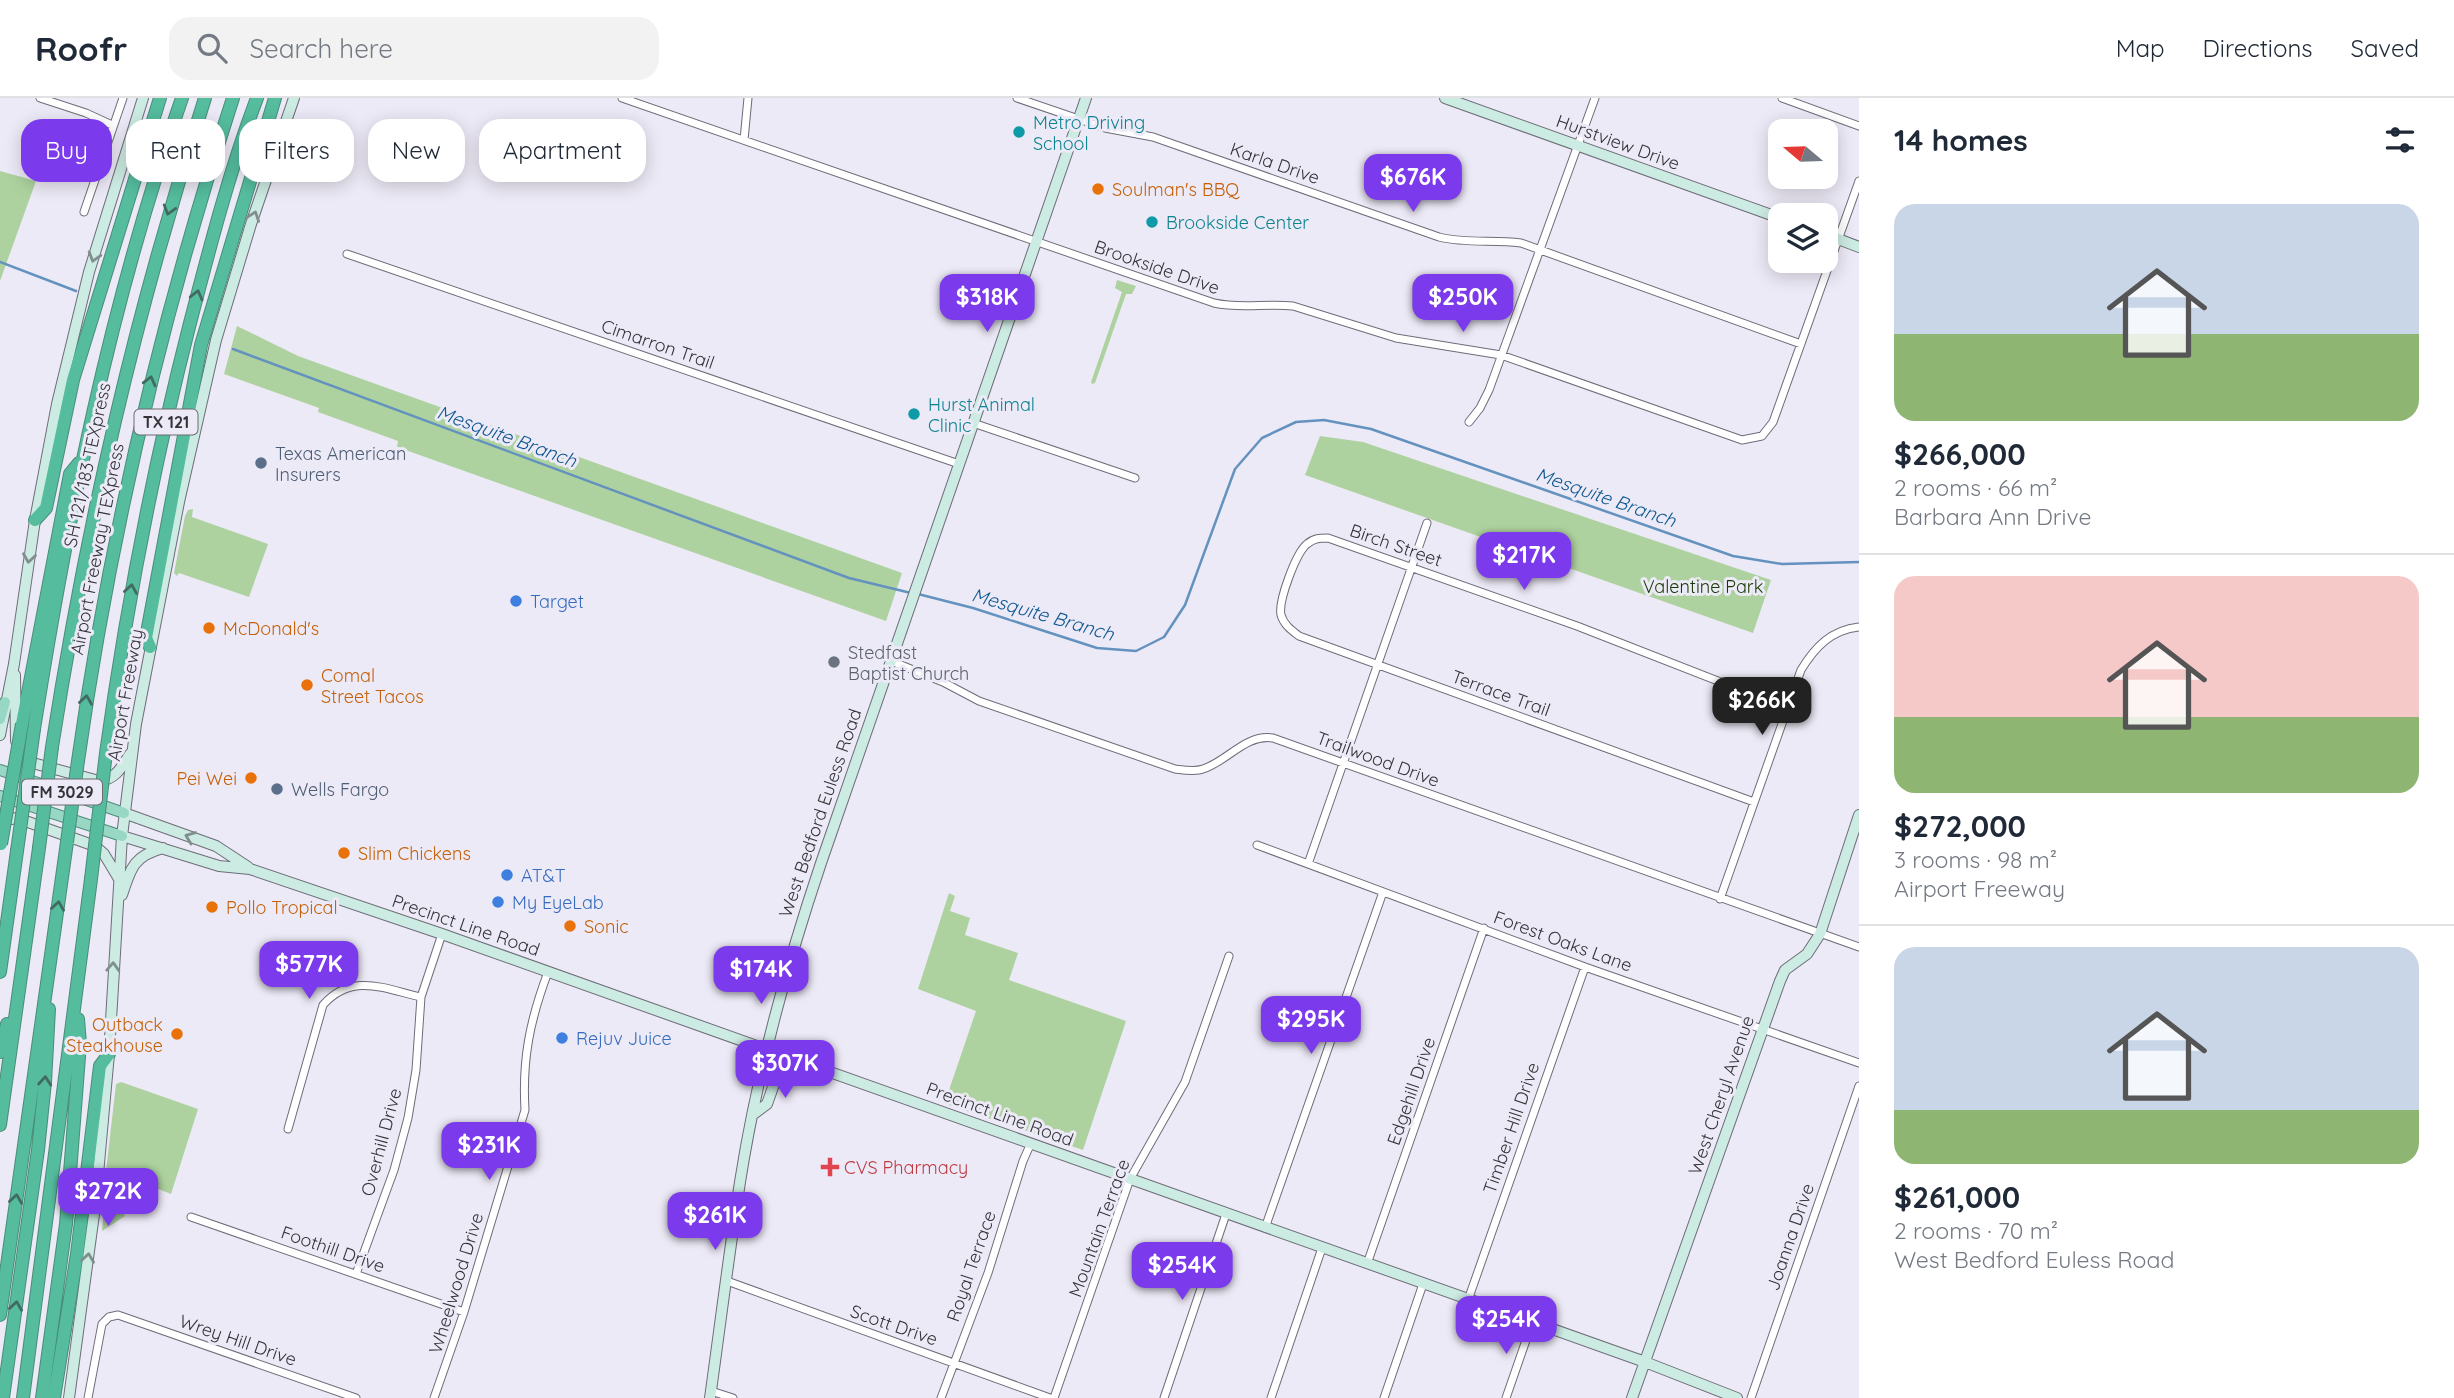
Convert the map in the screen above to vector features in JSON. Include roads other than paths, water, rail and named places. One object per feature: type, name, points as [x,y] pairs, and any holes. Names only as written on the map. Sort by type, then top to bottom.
[{"type":"highway","points":[[35,520],[46,508],[74,380],[160,98]]},
{"type":"highway","points":[[1,848],[95,395],[130,265],[182,98]]},
{"type":"highway","name":"SH 121/183 TEXpress","points":[[22,969],[52,747],[86,545],[115,412],[148,284],[205,98]]},
{"type":"highway","name":"Airport Freeway TEXpress","points":[[48,970],[97,633],[140,424],[181,264],[233,98]]},
{"type":"highway","name":"Airport Freeway","points":[[23,1398],[106,753],[137,554],[156,464],[207,257],[257,98]]},
{"type":"highway","points":[[150,647],[146,639],[201,345],[275,98]]},
{"type":"highway","points":[[0,972],[18,851],[28,726]]},
{"type":"highway","points":[[0,1052],[22,969]]},
{"type":"highway","points":[[0,1125],[22,969]]},
{"type":"highway","points":[[0,1315],[48,970]]},
{"type":"highway","points":[[3,1398],[41,1123],[49,1028],[48,970]]},
{"type":"highway","points":[[41,1398],[69,1187],[80,1044],[76,999]]},
{"type":"highway","points":[[54,1398],[77,1254],[100,1066],[109,1054]]},
{"type":"main road","points":[[0,719],[13,669],[35,520],[57,404],[89,272],[143,98]]},
{"type":"main road","name":"Airport Freeway","points":[[69,1398],[95,1207],[109,1054],[124,813],[150,647],[179,502],[216,340],[251,224],[295,98]]},
{"type":"main road","name":"West Bedford Euless Road","points":[[711,1394],[741,1180],[767,1049],[800,925],[1086,98]]},
{"type":"main road","name":"Hurstview Drive","points":[[1445,98],[1768,214]]},
{"type":"main road","points":[[1838,239],[1859,247]]},
{"type":"main road","points":[[13,669],[16,678],[16,741],[29,762],[99,781],[116,775],[132,752]]},
{"type":"main road","points":[[0,735],[5,702]]},
{"type":"main road","name":"Precinct Line Road","points":[[0,770],[216,846],[250,869]]},
{"type":"main road","name":"Precinct Line Road","points":[[0,796],[219,866],[250,869],[442,934],[1645,1362],[1737,1398]]},
{"type":"main road","name":"West Cheryl Avenue","points":[[1632,1398],[1762,1029],[1785,970],[1807,954],[1820,934],[1859,815]]},
{"type":"main road","points":[[0,825],[5,820],[17,818],[94,846],[104,854],[119,880]]},
{"type":"main road","points":[[117,911],[130,871],[139,858],[163,848]]},
{"type":"main road","points":[[754,1113],[767,1104],[779,1070],[795,1059]]},
{"type":"street","points":[[40,98],[99,119]]},
{"type":"street","points":[[112,125],[123,98]]},
{"type":"street","name":"Brookside Drive","points":[[622,98],[1214,303],[1237,307],[1279,304],[1293,306],[1396,338],[1502,355],[1742,440],[1762,436],[1768,430],[1801,344]]},
{"type":"street","points":[[744,140],[748,98]]},
{"type":"street","name":"Karla Drive","points":[[1017,98],[1105,128],[1153,137],[1439,237],[1468,242],[1507,241],[1539,249],[1801,344]]},
{"type":"street","points":[[1469,422],[1480,408],[1502,355],[1595,98]]},
{"type":"street","points":[[1782,98],[1859,126]]},
{"type":"street","points":[[1838,239],[1859,181]]},
{"type":"street","points":[[84,212],[94,182]]},
{"type":"street","name":"Cimarron Trail","points":[[347,254],[959,464]]},
{"type":"street","points":[[1801,344],[1826,273]]},
{"type":"street","points":[[973,423],[1135,478]]},
{"type":"street","points":[[1308,864],[1427,523]]},
{"type":"street","name":"Birch Street","points":[[1290,579],[1297,558],[1306,545],[1317,538],[1328,538],[1412,566],[1787,708]]},
{"type":"street","name":"Terrace Trail","points":[[1290,579],[1282,601],[1281,613],[1286,626],[1299,636],[1754,802]]},
{"type":"street","points":[[1720,899],[1801,670],[1815,649],[1838,632],[1859,627]]},
{"type":"street","name":"Trailwood Drive","points":[[891,661],[989,705],[1175,769],[1203,769],[1253,739],[1264,736],[1273,738],[1859,947]]},
{"type":"street","name":"Forest Oaks Lane","points":[[1257,845],[1584,967],[1859,1063]]},
{"type":"street","points":[[1265,1228],[1383,892]]},
{"type":"street","name":"Edgehill Drive","points":[[1367,1264],[1484,928]]},
{"type":"street","name":"Overhill Drive","points":[[356,1274],[394,1170],[408,1118],[421,997],[442,934]]},
{"type":"street","name":"Mountain Terrace","points":[[1052,1398],[1130,1180],[1185,1082],[1228,956]]},
{"type":"street","name":"Timber Hill Drive","points":[[1468,1300],[1584,967]]},
{"type":"street","name":"Wheelwood Drive","points":[[434,1398],[464,1312],[525,1110],[523,1077],[526,1048],[535,1006],[548,972]]},
{"type":"street","points":[[288,1129],[323,1004],[332,994],[356,984],[421,997]]},
{"type":"street","name":"Joanna Drive","points":[[1751,1398],[1859,1086]]},
{"type":"street","name":"Royal Terrace","points":[[941,1398],[988,1273],[1031,1143]]},
{"type":"street","points":[[1164,1398],[1226,1214]]},
{"type":"street","name":"Foothill Drive","points":[[191,1217],[464,1312]]},
{"type":"street","points":[[1271,1398],[1322,1248]]},
{"type":"street","name":"Scott Drive","points":[[727,1281],[1052,1398]]},
{"type":"street","points":[[1384,1398],[1423,1284]]},
{"type":"street","name":"Wrey Hill Drive","points":[[88,1398],[101,1328],[109,1317],[123,1316],[356,1398]]},
{"type":"street","points":[[1506,1398],[1532,1323]]},
{"type":"street","points":[[711,1394],[733,1398]]},
{"type":"waterway","name":"Mesquite Branch","points":[[0,262],[76,291]]},
{"type":"waterway","name":"Mesquite Branch","points":[[233,349],[849,578],[911,593]]},
{"type":"waterway","name":"Mesquite Branch","points":[[918,594],[973,608],[1097,648],[1136,651],[1164,637],[1185,605],[1235,469],[1262,438],[1296,422],[1324,420],[1371,429],[1733,556],[1782,564],[1859,562]]},
{"type":"place","name":"Metro Driving School","points":[[1019,132]]},
{"type":"place","name":"Soulman's BBQ","points":[[1098,189]]},
{"type":"place","name":"Brookside Center","points":[[1152,222]]},
{"type":"place","name":"Hurst Animal Clinic","points":[[914,414]]},
{"type":"place","name":"Texas American Insurers","points":[[261,463]]},
{"type":"place","name":"Target","points":[[516,601]]},
{"type":"place","name":"McDonald's","points":[[209,628]]},
{"type":"place","name":"Stedfast Baptist Church","points":[[834,662]]},
{"type":"place","name":"Comal Street Tacos","points":[[307,685]]},
{"type":"place","name":"Pei Wei","points":[[251,778]]},
{"type":"place","name":"Wells Fargo","points":[[277,789]]},
{"type":"place","name":"Slim Chickens","points":[[344,853]]},
{"type":"place","name":"AT&T","points":[[507,875]]},
{"type":"place","name":"My EyeLab","points":[[498,902]]},
{"type":"place","name":"Pollo Tropical","points":[[212,907]]},
{"type":"place","name":"Sonic","points":[[570,926]]},
{"type":"place","name":"Outback Steakhouse","points":[[177,1034]]},
{"type":"place","name":"Rejuv Juice","points":[[562,1038]]},
{"type":"place","name":"CVS Pharmacy","points":[[830,1167]]},
{"type":"park label","name":"Valentine Park","points":[[1703,586]]}]
